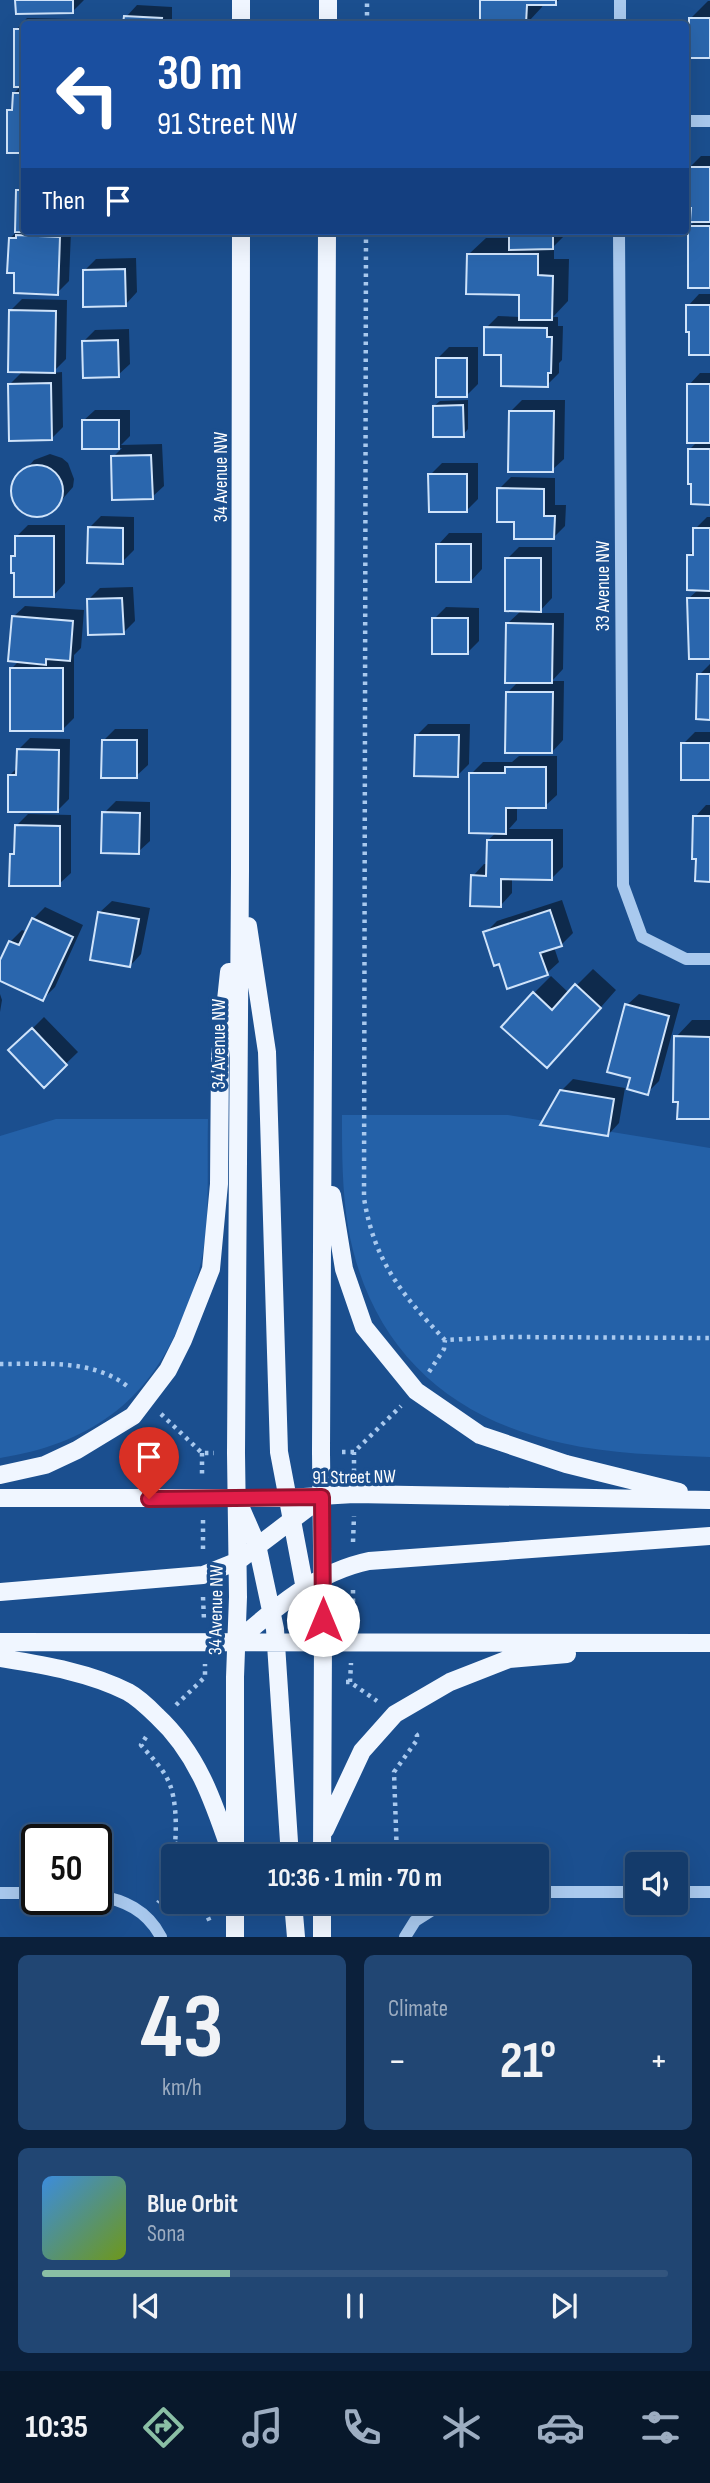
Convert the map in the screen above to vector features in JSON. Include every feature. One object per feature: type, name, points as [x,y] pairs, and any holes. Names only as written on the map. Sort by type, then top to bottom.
[{"type":"main road","points":[[241,0],[241,21]]},
{"type":"main road","points":[[328,0],[328,21]]},
{"type":"main road","name":"34 Avenue NW","points":[[233,1844],[237,1561],[241,235]]},
{"type":"main road","points":[[322,1844],[327,235]]},
{"type":"main road","points":[[0,1475],[45,1465],[77,1450],[133,1416],[169,1370],[199,1304],[211,1269],[219,1184],[220,1057],[240,871]]},
{"type":"main road","points":[[240,871],[267,1052],[279,1452],[305,1589],[323,1641]]},
{"type":"main road","points":[[324,1147],[344,1269],[364,1327],[416,1391],[480,1435],[566,1464],[710,1499]]},
{"type":"main road","name":"91 Street NW","points":[[0,1497],[237,1499],[354,1494],[710,1499]]},
{"type":"main road","points":[[0,1592],[203,1575],[237,1561],[322,1497]]},
{"type":"main road","points":[[237,1499],[257,1545],[272,1610],[289,1844]]},
{"type":"main road","points":[[236,1643],[289,1597],[353,1564],[710,1536]]},
{"type":"main road","points":[[0,1642],[236,1643],[276,1640],[423,1644],[710,1643]]},
{"type":"main road","points":[[322,1836],[362,1751],[395,1714],[450,1682],[509,1659],[686,1643]]},
{"type":"main road","points":[[0,1658],[71,1671],[129,1693],[147,1706],[177,1735],[191,1755],[212,1797],[228,1844]]},
{"type":"main road","points":[[235,1914],[235,1937]]},
{"type":"main road","points":[[294,1914],[296,1937]]},
{"type":"main road","points":[[322,1914],[322,1937]]},
{"type":"street","points":[[620,0],[620,21]]},
{"type":"street","points":[[689,121],[710,121]]},
{"type":"street","name":"33 Avenue NW","points":[[620,235],[623,885],[642,937],[685,959],[710,959]]},
{"type":"street","points":[[549,1892],[625,1892]]},
{"type":"street","points":[[688,1892],[710,1892]]},
{"type":"street","points":[[0,1894],[21,1894]]},
{"type":"street","points":[[112,1899],[124,1902],[148,1918],[161,1937]]},
{"type":"street","points":[[405,1937],[415,1921],[426,1914]]},
{"type":"path","points":[[367,0],[367,21]]},
{"type":"path","points":[[366,235],[363,1198],[368,1227],[378,1254],[411,1305],[445,1340],[506,1336],[710,1338]]},
{"type":"path","points":[[0,1364],[75,1366],[101,1370],[121,1381],[146,1401],[202,1453]]},
{"type":"path","points":[[148,1918],[161,1897]]},
{"type":"path","points":[[206,1914],[210,1930]]},
{"type":"shaded area","points":[[342,1115],[508,1115],[710,1148],[710,1457],[598,1450],[520,1431],[483,1415],[449,1395],[419,1370],[394,1341],[374,1307],[358,1269],[346,1213]]},
{"type":"shaded area","points":[[56,1119],[208,1119],[205,1243],[190,1298],[168,1349],[133,1396],[111,1415],[87,1430],[61,1442],[0,1458],[0,1136]]},
{"type":"building","points":[[15,0],[73,0],[73,13],[16,14]]},
{"type":"building","points":[[480,0],[556,0],[556,5],[527,5],[526,21],[480,21]]},
{"type":"building","points":[[124,16],[162,18],[162,21],[123,21]]},
{"type":"building","points":[[689,18],[710,18],[710,58],[689,58]]},
{"type":"building","points":[[14,29],[21,29],[21,87],[14,87]]},
{"type":"building","points":[[13,93],[21,93],[21,153],[7,153],[7,110],[12,110]]},
{"type":"building","points":[[689,167],[710,167],[710,222],[690,222]]},
{"type":"building","points":[[16,190],[21,190],[21,232],[15,232]]},
{"type":"building","points":[[689,226],[710,226],[710,288],[688,288]]},
{"type":"building","points":[[16,235],[60,237],[58,295],[14,293],[14,273],[7,273],[9,238],[16,238]]},
{"type":"building","points":[[509,235],[553,235],[553,249],[509,250]]},
{"type":"building","points":[[467,254],[538,254],[538,275],[553,276],[552,320],[519,320],[519,295],[466,294]]},
{"type":"building","points":[[125,269],[126,306],[83,307],[83,270]]},
{"type":"building","points":[[686,305],[710,305],[710,355],[689,355]]},
{"type":"building","points":[[9,310],[56,311],[55,373],[8,372]]},
{"type":"building","points":[[484,327],[547,328],[547,337],[552,337],[548,387],[501,386],[501,355],[484,355]]},
{"type":"building","points":[[118,340],[119,377],[83,378],[82,341]]},
{"type":"building","points":[[436,358],[467,358],[467,397],[436,397]]},
{"type":"building","points":[[51,383],[52,440],[9,441],[8,384]]},
{"type":"building","points":[[687,384],[710,384],[710,443],[687,443]]},
{"type":"building","points":[[463,405],[464,437],[433,437],[433,406]]},
{"type":"building","points":[[509,411],[554,411],[553,472],[508,472]]},
{"type":"building","points":[[82,420],[119,420],[119,449],[82,449]]},
{"type":"building","points":[[688,449],[710,449],[710,505],[691,504]]},
{"type":"building","points":[[151,455],[153,499],[112,500],[111,456]]},
{"type":"building","points":[[37,465],[56,472],[63,491],[56,510],[37,517],[18,510],[11,491],[18,472]]},
{"type":"building","points":[[428,474],[467,474],[467,512],[429,512]]},
{"type":"building","points":[[497,488],[544,489],[544,516],[555,516],[554,539],[514,539],[514,522],[497,522]]},
{"type":"building","points":[[88,527],[123,528],[123,564],[87,563]]},
{"type":"building","points":[[693,528],[710,528],[710,591],[687,590],[687,555],[693,555]]},
{"type":"building","points":[[15,536],[54,536],[54,597],[14,597],[11,556],[15,556]]},
{"type":"building","points":[[436,544],[471,544],[471,582],[436,582]]},
{"type":"building","points":[[505,558],[541,558],[541,612],[505,611]]},
{"type":"building","points":[[122,598],[124,634],[88,635],[87,599]]},
{"type":"building","points":[[687,598],[710,598],[710,659],[689,659]]},
{"type":"building","points":[[12,616],[73,621],[70,661],[46,659],[46,665],[8,661]]},
{"type":"building","points":[[432,618],[468,618],[468,654],[432,654]]},
{"type":"building","points":[[506,623],[553,624],[552,683],[505,683]]},
{"type":"building","points":[[10,668],[63,668],[63,731],[10,731]]},
{"type":"building","points":[[697,674],[710,674],[710,720],[696,719]]},
{"type":"building","points":[[506,692],[553,692],[552,753],[505,753]]},
{"type":"building","points":[[415,735],[459,735],[458,777],[414,776]]},
{"type":"building","points":[[102,740],[137,740],[137,778],[101,778]]},
{"type":"building","points":[[681,743],[710,743],[710,780],[681,780]]},
{"type":"building","points":[[17,749],[59,750],[58,812],[8,812],[8,775],[16,775]]},
{"type":"building","points":[[505,767],[546,767],[546,808],[506,808],[506,834],[469,833],[469,773],[505,773]]},
{"type":"building","points":[[102,812],[140,813],[139,854],[101,853]]},
{"type":"building","points":[[693,816],[710,816],[710,882],[695,881],[696,859],[692,859]]},
{"type":"building","points":[[15,825],[60,826],[60,886],[9,886],[10,854],[14,854]]},
{"type":"building","points":[[487,840],[552,840],[552,880],[501,879],[501,907],[470,906],[471,875],[486,876]]},
{"type":"building","points":[[550,910],[562,946],[540,953],[548,975],[507,989],[499,964],[494,966],[483,932]]},
{"type":"building","points":[[98,912],[139,919],[130,967],[90,960]]},
{"type":"building","points":[[32,918],[73,937],[43,1001],[0,981],[0,960],[9,941],[19,945]]},
{"type":"building","points":[[575,984],[601,1008],[547,1068],[501,1027],[533,992],[552,1010]]},
{"type":"building","points":[[625,1004],[669,1016],[648,1095],[627,1089],[630,1078],[607,1072]]},
{"type":"building","points":[[32,1028],[67,1065],[44,1088],[8,1050]]},
{"type":"building","points":[[674,1036],[710,1037],[710,1119],[677,1119],[678,1102],[673,1102]]},
{"type":"building","points":[[560,1090],[614,1099],[608,1136],[540,1125]]},
{"type":"route","points":[[149,1499],[322,1497],[323,1620]]}]
